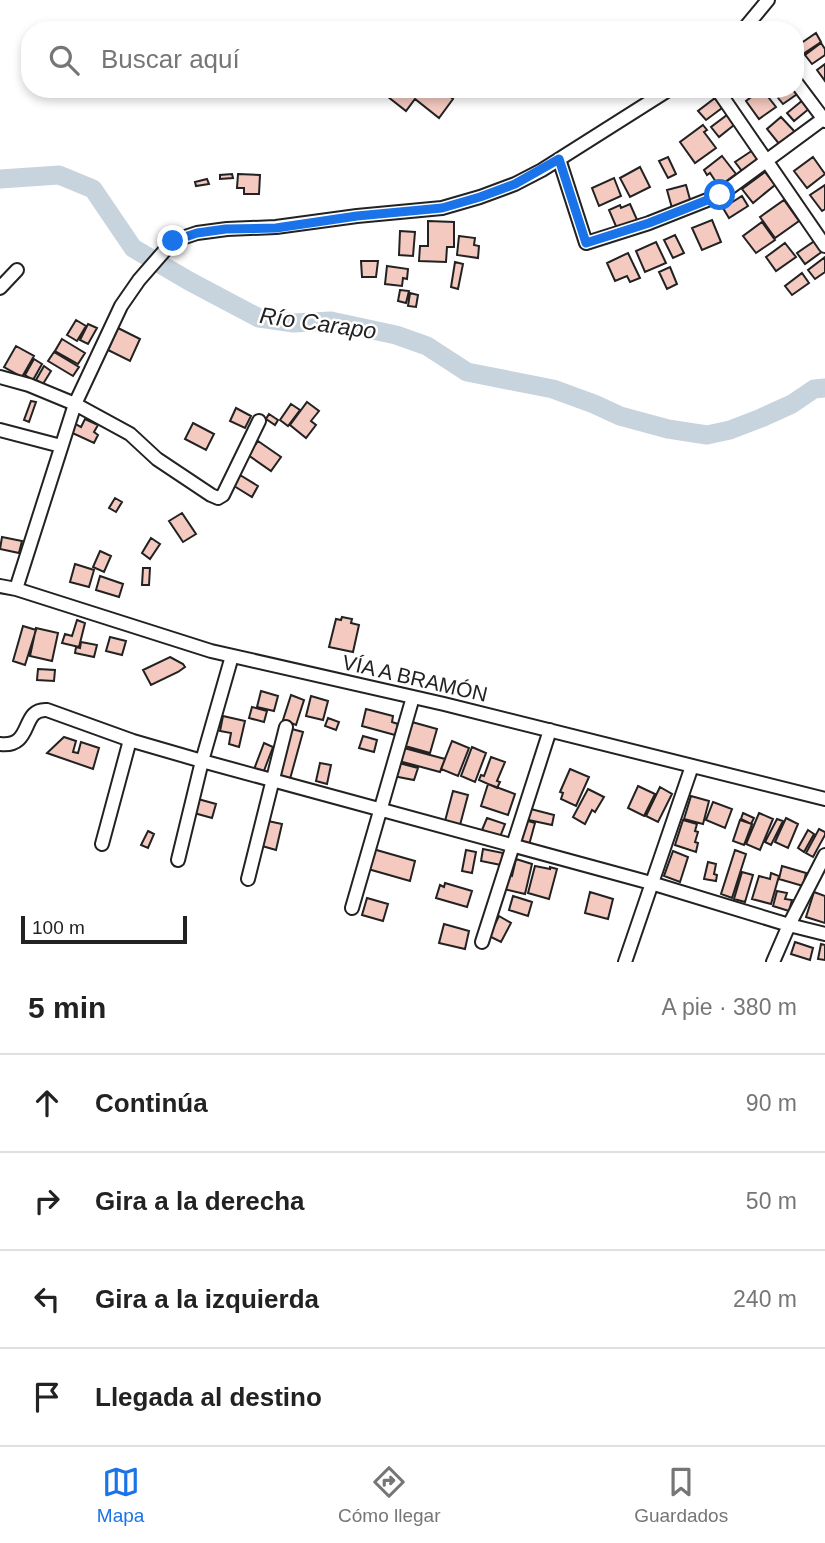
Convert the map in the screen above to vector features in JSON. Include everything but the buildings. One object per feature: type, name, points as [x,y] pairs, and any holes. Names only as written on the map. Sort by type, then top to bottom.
[{"type":"street","points":[[755,21],[768,0]]},
{"type":"street","points":[[559,159],[586,243],[649,223],[720,195],[824,120],[804,93]]},
{"type":"street","points":[[16,589],[75,404],[121,306],[139,280],[173,241],[197,233],[226,229],[276,228],[357,216],[442,208],[480,197],[515,184],[656,98]]},
{"type":"street","points":[[723,98],[825,246]]},
{"type":"street","points":[[0,288],[17,270]]},
{"type":"street","points":[[0,377],[29,385],[75,404],[130,434],[157,459],[218,498],[223,495],[258,421]]},
{"type":"street","points":[[0,430],[61,446]]},
{"type":"street","name":"VÍA A BRAMÓN","points":[[0,586],[211,651],[550,730],[825,799]]},
{"type":"street","points":[[178,860],[202,761],[232,656]]},
{"type":"street","points":[[352,908],[413,697]]},
{"type":"street","points":[[0,744],[13,744],[19,740],[34,713],[43,710],[202,761],[651,883],[825,934]]},
{"type":"street","points":[[248,879],[286,727]]},
{"type":"street","points":[[482,942],[550,730]]},
{"type":"street","points":[[102,845],[130,740]]},
{"type":"street","points":[[625,962],[692,766]]},
{"type":"street","points":[[773,962],[825,855]]},
{"type":"waterway","name":"Río Carapo","points":[[0,179],[59,175],[93,189],[133,248],[259,318],[294,323],[331,321],[396,335],[427,346],[467,372],[553,389],[620,416],[668,429],[707,435],[730,430],[792,404],[814,389],[825,388]]},
{"type":"route","points":[[173,241],[197,233],[226,229],[276,228],[357,216],[442,208],[515,184],[559,159],[586,243],[649,223],[720,195]]}]
